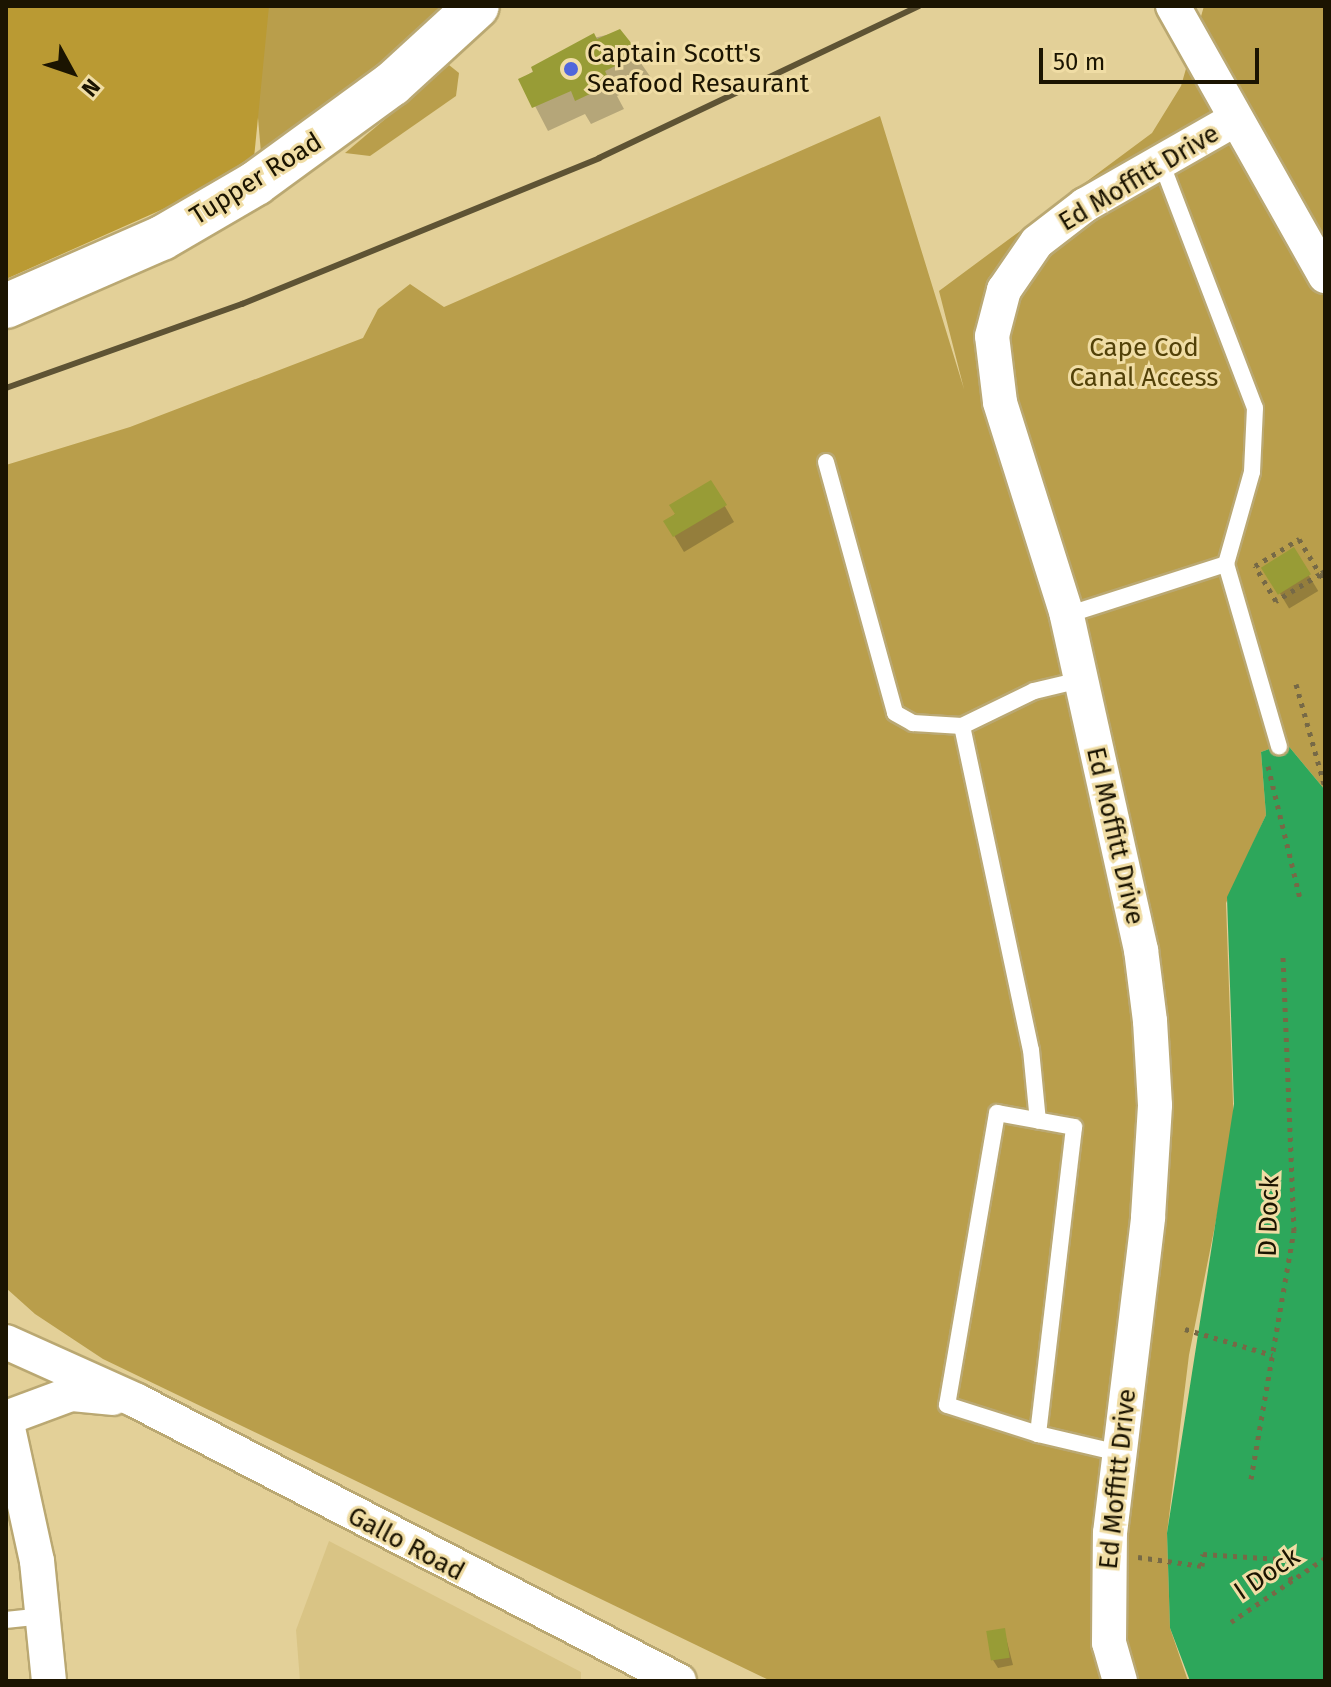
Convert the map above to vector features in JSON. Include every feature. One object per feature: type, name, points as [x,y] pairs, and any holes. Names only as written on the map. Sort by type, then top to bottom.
[{"type":"main road","name":"Tupper Road","points":[[6,306],[162,238],[256,183],[392,84],[477,6]]},
{"type":"street","points":[[1173,6],[1232,121],[1325,276]]},
{"type":"street","name":"Ed Moffitt Drive","points":[[1120,1681],[1107,1613],[1119,1453],[1155,1105],[1141,950],[1067,615],[997,391],[995,311],[1037,242],[1161,162],[1232,121]]},
{"type":"street","name":"Gallo Road","points":[[6,1342],[137,1401],[679,1681]]},
{"type":"street","name":"Gallo Road","points":[[6,1419],[71,1394],[137,1401]]},
{"type":"street","points":[[6,1419],[43,1616],[49,1681]]},
{"type":"lane","points":[[1161,162],[1255,408],[1252,472],[1226,564],[1272,751]]},
{"type":"lane","points":[[826,462],[895,713],[913,723],[962,726],[1034,691],[1080,680]]},
{"type":"lane","points":[[1067,615],[1226,564]]},
{"type":"lane","points":[[962,726],[1031,1050],[1038,1121]]},
{"type":"lane","points":[[1038,1434],[1074,1127],[997,1113],[947,1405],[1038,1434],[1119,1453]]},
{"type":"lane","points":[[6,1620],[43,1616]]},
{"type":"path","points":[[1323,573],[1276,601],[1255,566],[1299,539],[1323,573],[1325,582]]},
{"type":"path","points":[[1296,684],[1325,787]]},
{"type":"path","points":[[1272,751],[1300,898]]},
{"type":"path","name":"D Dock","points":[[1251,1479],[1294,1231],[1283,952]]},
{"type":"path","points":[[1185,1329],[1272,1355]]},
{"type":"path","points":[[1133,1557],[1202,1566],[1203,1554],[1280,1559],[1292,1581]]},
{"type":"path","name":"I Dock","points":[[1231,1622],[1325,1558]]},
{"type":"shaded area","points":[[6,6],[269,6],[254,158],[170,206],[6,279]]},
{"type":"shaded area","points":[[1286,743],[1325,790],[1325,1681],[1190,1681],[1170,1628],[1167,1533],[1234,1104],[1227,897],[1266,815],[1261,752]]},
{"type":"shaded area","points":[[329,1541],[581,1672],[581,1681],[300,1681],[296,1630]]},
{"type":"green space","points":[[261,6],[452,6],[411,46],[261,153],[253,60]]},
{"type":"green space","name":"Cape Cod Canal Access","points":[[1204,6],[1325,6],[1325,790],[1286,743],[1261,752],[1266,815],[1226,903],[1234,1131],[1189,1355],[1167,1533],[1170,1628],[1188,1681],[771,1681],[103,1359],[35,1314],[6,1288],[6,465],[130,427],[363,338],[378,309],[410,284],[444,307],[880,116],[964,389],[939,291],[1152,133],[1181,86]]},
{"type":"green space","points":[[449,65],[459,73],[456,96],[370,156],[345,153]]},
{"type":"building","name":"Captain Scott's Seafood Resaurant","points":[[620,29],[640,54],[605,71],[611,84],[575,101],[571,91],[532,108],[518,79],[533,72],[531,67],[594,33],[597,39]]},
{"type":"building","points":[[711,480],[727,505],[673,537],[663,521],[675,514],[669,505]]},
{"type":"building","points":[[1294,547],[1311,574],[1278,595],[1261,568]]},
{"type":"building","points":[[1005,1628],[1010,1658],[991,1661],[986,1631]]},
{"type":"railway","points":[[6,388],[242,304],[599,158],[919,6]]},
{"type":"place","name":"Captain Scott's Seafood Resaurant","points":[[571,69]]}]
